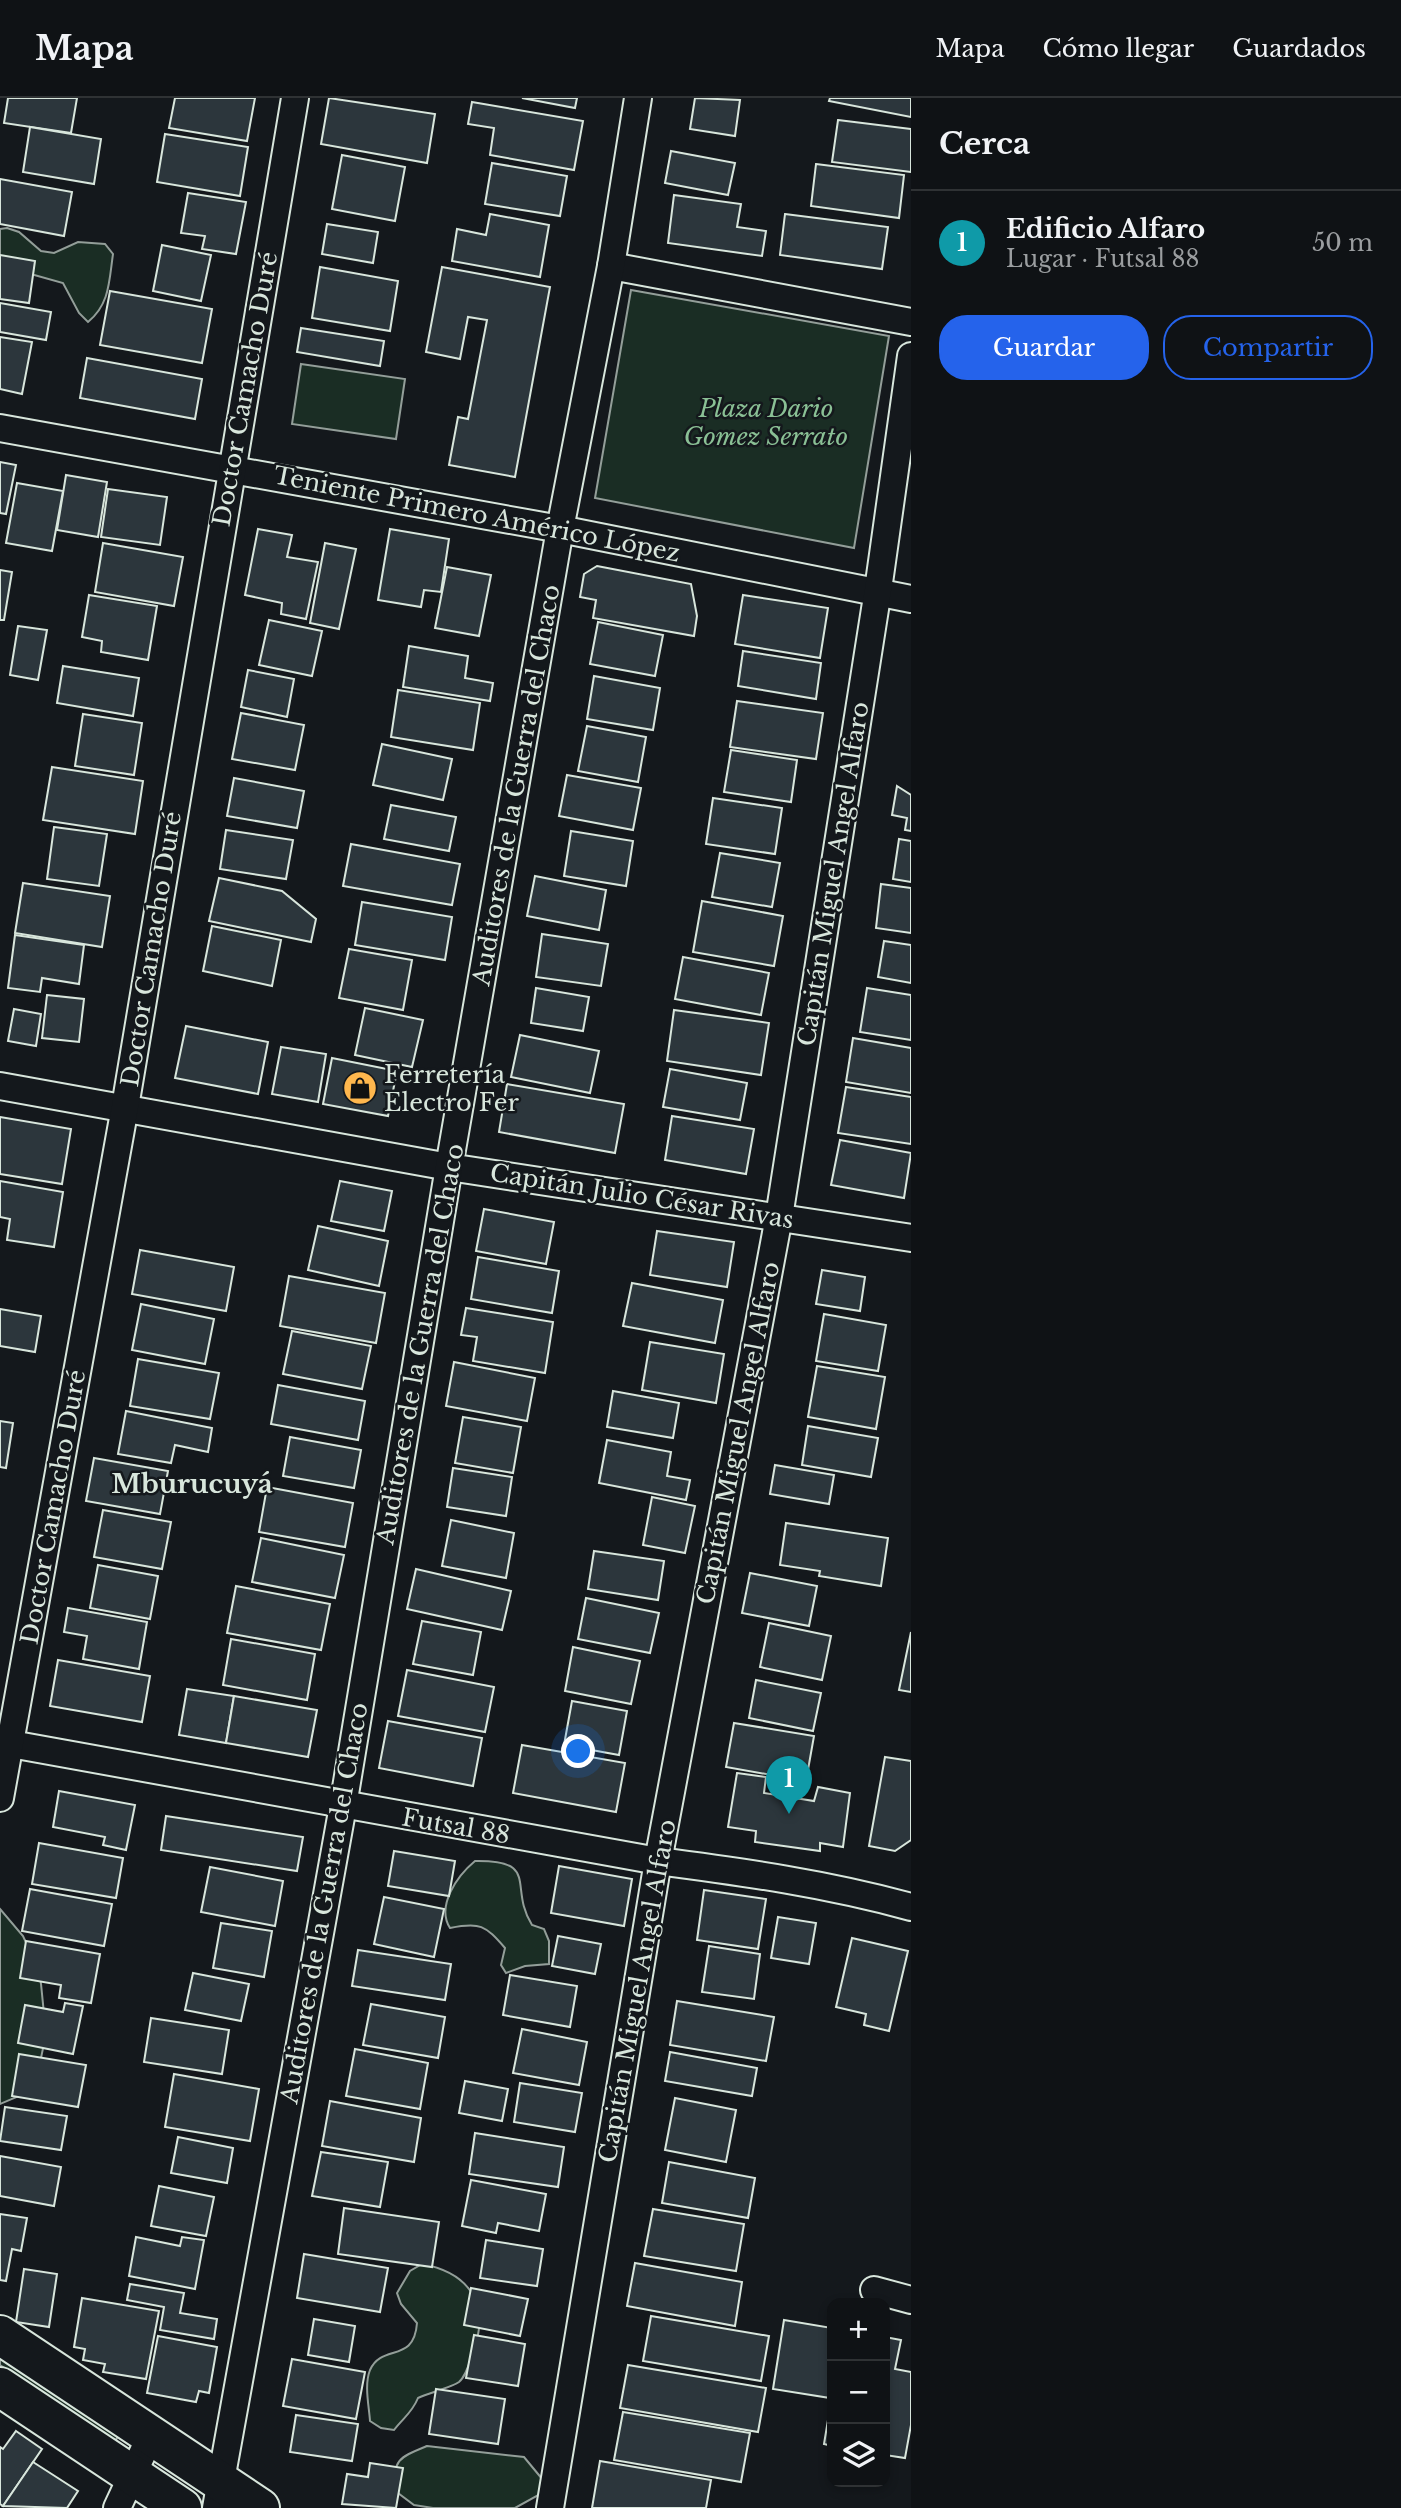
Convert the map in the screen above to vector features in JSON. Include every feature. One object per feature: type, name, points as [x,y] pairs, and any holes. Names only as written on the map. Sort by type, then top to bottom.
[{"type":"main road","points":[[0,2335],[151,2435],[219,2495],[260,2508]]},
{"type":"main road","points":[[0,2387],[126,2492],[182,2508]]},
{"type":"street","name":"Doctor Camacho Duré","points":[[0,1798],[5,1743],[125,1107],[295,98]]},
{"type":"street","name":"Auditores de la Guerra del Chaco","points":[[219,2495],[342,1806],[560,529],[611,265],[638,98]]},
{"type":"street","points":[[611,265],[911,322]]},
{"type":"street","name":"Capitán Miguel Angel Alfaro","points":[[550,2508],[658,1861],[779,1217],[878,590],[911,356]]},
{"type":"street","name":"Teniente Primero Américo López","points":[[0,428],[560,529],[878,590],[911,599]]},
{"type":"street","name":"Capitán Julio César Rivas","points":[[0,1086],[449,1167],[911,1238]]},
{"type":"street","name":"Futsal 88","points":[[5,1743],[658,1861],[768,1875],[857,1892],[911,1907]]},
{"type":"street","points":[[874,2290],[911,2300]]},
{"type":"street","points":[[126,2492],[151,2435]]},
{"type":"green space","points":[[0,229],[19,232],[41,251],[54,253],[78,242],[105,244],[113,254],[109,283],[101,308],[88,322],[79,313],[63,283],[13,269],[0,260]]},
{"type":"green space","name":"Plaza Dario Gomez Serrato","points":[[631,290],[889,336],[854,548],[595,498]]},
{"type":"green space","points":[[301,364],[405,379],[396,439],[292,424]]},
{"type":"green space","points":[[475,1861],[508,1865],[516,1871],[525,1911],[532,1925],[544,1929],[549,1941],[549,1964],[525,1966],[506,1973],[501,1965],[505,1948],[492,1934],[481,1927],[468,1925],[450,1928],[445,1910],[450,1892]]},
{"type":"green space","points":[[0,1909],[23,1936],[39,1971],[46,2034],[41,2058],[26,2093],[0,2104]]},
{"type":"green space","points":[[422,2264],[439,2268],[464,2283],[477,2306],[478,2335],[468,2368],[459,2382],[418,2398],[394,2430],[381,2428],[370,2421],[368,2376],[375,2362],[404,2349],[415,2336],[417,2323],[401,2304],[397,2293],[410,2271]]},
{"type":"green space","points":[[0,2356],[118,2436],[116,2440],[112,2441],[0,2365]]},
{"type":"green space","points":[[427,2446],[524,2457],[543,2480],[544,2492],[515,2508],[433,2508],[414,2505],[394,2490],[395,2472],[404,2457]]},
{"type":"building","points":[[8,98],[77,98],[71,133],[4,123]]},
{"type":"building","points":[[175,98],[255,98],[247,141],[169,128]]},
{"type":"building","points":[[329,98],[435,114],[427,163],[321,144]]},
{"type":"building","points":[[522,98],[577,98],[575,108]]},
{"type":"building","points":[[695,98],[740,100],[735,136],[690,129]]},
{"type":"building","points":[[830,98],[911,98],[911,117],[829,101]]},
{"type":"building","points":[[472,102],[583,121],[574,170],[490,155],[494,128],[468,124]]},
{"type":"building","points":[[838,120],[911,129],[911,172],[832,162]]},
{"type":"building","points":[[30,127],[101,139],[94,184],[23,172]]},
{"type":"building","points":[[165,134],[248,147],[240,196],[157,182]]},
{"type":"building","points":[[671,151],[735,163],[728,195],[665,183]]},
{"type":"building","points":[[342,155],[405,167],[395,221],[332,209]]},
{"type":"building","points":[[492,163],[567,176],[560,216],[485,204]]},
{"type":"building","points":[[816,164],[904,175],[899,218],[811,206]]},
{"type":"building","points":[[0,179],[72,192],[64,236],[0,224]]},
{"type":"building","points":[[188,193],[246,202],[236,254],[202,249],[205,236],[181,233]]},
{"type":"building","points":[[674,195],[741,204],[737,227],[766,231],[762,256],[668,243]]},
{"type":"building","points":[[490,214],[549,225],[540,277],[452,261],[457,229],[486,235]]},
{"type":"building","points":[[785,214],[888,227],[882,269],[780,255]]},
{"type":"building","points":[[327,224],[378,232],[373,263],[322,254]]},
{"type":"building","points":[[162,245],[211,255],[201,301],[153,291]]},
{"type":"building","points":[[0,255],[35,261],[29,303],[0,299]]},
{"type":"building","points":[[320,267],[398,281],[390,331],[312,318]]},
{"type":"building","points":[[442,267],[550,287],[515,477],[449,465],[458,417],[468,419],[487,320],[468,317],[460,359],[426,352]]},
{"type":"building","points":[[110,291],[212,309],[202,363],[100,345]]},
{"type":"building","points":[[0,303],[51,312],[46,340],[0,332]]},
{"type":"building","points":[[301,328],[384,341],[380,366],[297,352]]},
{"type":"building","points":[[0,337],[32,342],[22,394],[0,389]]},
{"type":"building","points":[[87,358],[202,379],[195,419],[80,398]]},
{"type":"building","points":[[0,462],[16,465],[6,514],[0,513]]},
{"type":"building","points":[[66,475],[107,482],[98,537],[57,530]]},
{"type":"building","points":[[17,483],[63,491],[52,551],[6,543]]},
{"type":"building","points":[[108,489],[167,497],[160,545],[101,537]]},
{"type":"building","points":[[258,529],[292,535],[287,557],[318,562],[306,619],[281,614],[282,603],[245,595]]},
{"type":"building","points":[[390,529],[449,539],[441,592],[424,590],[421,607],[378,600]]},
{"type":"building","points":[[103,543],[183,557],[174,606],[95,592]]},
{"type":"building","points":[[325,543],[356,549],[339,629],[310,623]]},
{"type":"building","points":[[597,566],[691,584],[697,616],[694,636],[593,618],[596,600],[580,597],[584,574]]},
{"type":"building","points":[[447,567],[491,575],[479,636],[435,628]]},
{"type":"building","points":[[0,570],[12,572],[4,620],[0,620]]},
{"type":"building","points":[[89,595],[157,606],[148,660],[101,652],[102,641],[82,637]]},
{"type":"building","points":[[743,595],[828,608],[820,658],[735,644]]},
{"type":"building","points":[[269,620],[322,631],[312,676],[259,665]]},
{"type":"building","points":[[598,622],[663,635],[655,676],[590,664]]},
{"type":"building","points":[[18,626],[47,630],[38,680],[10,675]]},
{"type":"building","points":[[409,646],[468,656],[465,678],[493,683],[490,701],[403,687]]},
{"type":"building","points":[[743,651],[821,663],[816,699],[738,686]]},
{"type":"building","points":[[63,666],[139,678],[133,716],[57,703]]},
{"type":"building","points":[[248,670],[294,679],[287,717],[241,707]]},
{"type":"building","points":[[594,676],[660,688],[653,730],[587,719]]},
{"type":"building","points":[[398,690],[480,703],[473,750],[391,737]]},
{"type":"building","points":[[737,701],[823,713],[816,759],[730,747]]},
{"type":"building","points":[[241,713],[304,725],[295,770],[232,759]]},
{"type":"building","points":[[83,714],[142,723],[134,775],[75,766]]},
{"type":"building","points":[[587,726],[646,737],[638,782],[578,771]]},
{"type":"building","points":[[382,744],[452,759],[443,800],[373,785]]},
{"type":"building","points":[[731,750],[797,760],[791,802],[724,792]]},
{"type":"building","points":[[52,767],[143,781],[135,834],[43,820]]},
{"type":"building","points":[[567,775],[641,788],[633,830],[559,816]]},
{"type":"building","points":[[234,778],[304,791],[297,828],[227,816]]},
{"type":"building","points":[[897,786],[911,795],[911,831],[905,830],[907,818],[892,815]]},
{"type":"building","points":[[713,798],[782,808],[775,854],[706,844]]},
{"type":"building","points":[[391,805],[456,817],[449,851],[384,839]]},
{"type":"building","points":[[54,827],[107,834],[99,886],[47,879]]},
{"type":"building","points":[[226,830],[293,840],[286,879],[220,869]]},
{"type":"building","points":[[571,831],[633,841],[626,886],[564,876]]},
{"type":"building","points":[[899,839],[911,841],[911,882],[893,879]]},
{"type":"building","points":[[351,844],[460,864],[452,905],[343,886]]},
{"type":"building","points":[[720,853],[780,863],[772,907],[712,897]]},
{"type":"building","points":[[535,876],[606,890],[599,930],[527,916]]},
{"type":"building","points":[[219,878],[282,891],[316,919],[311,942],[209,921]]},
{"type":"building","points":[[23,883],[110,896],[102,947],[15,933]]},
{"type":"building","points":[[881,884],[911,888],[911,933],[876,928]]},
{"type":"building","points":[[702,901],[783,916],[774,966],[693,952]]},
{"type":"building","points":[[362,902],[452,917],[445,960],[355,945]]},
{"type":"building","points":[[212,926],[281,940],[272,986],[203,971]]},
{"type":"building","points":[[542,934],[608,944],[601,986],[536,977]]},
{"type":"building","points":[[15,935],[84,945],[79,984],[42,978],[40,992],[8,988]]},
{"type":"building","points":[[884,941],[911,945],[911,983],[878,977]]},
{"type":"building","points":[[349,949],[412,960],[403,1010],[339,998]]},
{"type":"building","points":[[683,957],[769,973],[761,1015],[675,999]]},
{"type":"building","points":[[536,988],[589,997],[583,1031],[531,1023]]},
{"type":"building","points":[[867,988],[911,995],[911,1040],[860,1032]]},
{"type":"building","points":[[47,995],[84,999],[79,1042],[42,1038]]},
{"type":"building","points":[[365,1008],[423,1020],[412,1067],[355,1055]]},
{"type":"building","points":[[14,1009],[41,1014],[36,1046],[8,1041]]},
{"type":"building","points":[[674,1010],[769,1023],[761,1075],[667,1061]]},
{"type":"building","points":[[186,1026],[268,1042],[258,1094],[175,1078]]},
{"type":"building","points":[[520,1035],[599,1051],[590,1093],[511,1077]]},
{"type":"building","points":[[853,1038],[911,1048],[911,1093],[846,1082]]},
{"type":"building","points":[[281,1047],[326,1054],[318,1102],[272,1094]]},
{"type":"building","name":"Ferretería Electro Fer","points":[[332,1058],[397,1071],[388,1116],[323,1104]]},
{"type":"building","points":[[670,1069],[747,1083],[740,1120],[663,1107]]},
{"type":"building","points":[[507,1084],[624,1104],[615,1153],[499,1132]]},
{"type":"building","points":[[846,1087],[911,1097],[911,1144],[838,1133]]},
{"type":"building","points":[[672,1116],[754,1129],[746,1174],[665,1160]]},
{"type":"building","points":[[0,1117],[71,1129],[62,1184],[0,1174]]},
{"type":"building","points":[[840,1140],[911,1153],[904,1198],[831,1185]]},
{"type":"building","points":[[0,1181],[63,1192],[54,1247],[7,1240],[10,1219],[0,1217]]},
{"type":"building","points":[[340,1181],[392,1191],[384,1231],[331,1221]]},
{"type":"building","points":[[484,1209],[554,1222],[546,1264],[476,1251]]},
{"type":"building","points":[[318,1226],[388,1241],[379,1286],[308,1270]]},
{"type":"building","points":[[657,1231],[734,1242],[727,1287],[650,1275]]},
{"type":"building","points":[[140,1250],[234,1267],[226,1311],[132,1294]]},
{"type":"building","points":[[478,1257],[559,1271],[552,1313],[471,1299]]},
{"type":"building","points":[[822,1270],[865,1277],[860,1311],[816,1304]]},
{"type":"building","points":[[289,1276],[385,1293],[376,1343],[280,1326]]},
{"type":"building","points":[[632,1283],[723,1300],[715,1343],[623,1326]]},
{"type":"building","points":[[141,1304],[214,1319],[205,1364],[132,1350]]},
{"type":"building","points":[[466,1308],[553,1322],[545,1373],[473,1361],[477,1337],[461,1335]]},
{"type":"building","points":[[0,1309],[41,1316],[35,1352],[0,1346]]},
{"type":"building","points":[[824,1314],[886,1325],[878,1371],[816,1361]]},
{"type":"building","points":[[292,1331],[371,1346],[362,1389],[283,1374]]},
{"type":"building","points":[[650,1342],[724,1354],[716,1403],[642,1390]]},
{"type":"building","points":[[138,1359],[219,1373],[210,1419],[130,1406]]},
{"type":"building","points":[[454,1362],[535,1378],[527,1421],[446,1406]]},
{"type":"building","points":[[817,1366],[885,1377],[876,1429],[808,1417]]},
{"type":"building","points":[[278,1385],[365,1401],[358,1440],[271,1424]]},
{"type":"building","points":[[613,1391],[679,1403],[673,1438],[607,1427]]},
{"type":"building","points":[[126,1411],[212,1428],[208,1452],[175,1445],[171,1463],[118,1454]]},
{"type":"building","points":[[463,1417],[521,1427],[513,1473],[455,1463]]},
{"type":"building","points":[[0,1421],[13,1423],[6,1468],[0,1467]]},
{"type":"building","points":[[808,1426],[878,1438],[871,1477],[802,1465]]},
{"type":"building","points":[[290,1437],[361,1450],[354,1488],[283,1476]]},
{"type":"building","points":[[607,1440],[671,1452],[667,1476],[690,1480],[686,1500],[599,1483]]},
{"type":"building","points":[[94,1458],[168,1471],[160,1514],[86,1501]]},
{"type":"building","points":[[775,1465],[834,1475],[829,1504],[770,1494]]},
{"type":"building","points":[[453,1468],[512,1477],[506,1516],[447,1507]]},
{"type":"building","points":[[267,1487],[353,1503],[345,1547],[259,1532]]},
{"type":"building","points":[[652,1497],[695,1506],[685,1553],[643,1545]]},
{"type":"building","points":[[103,1510],[171,1522],[162,1569],[94,1557]]},
{"type":"building","points":[[451,1520],[514,1533],[506,1578],[442,1566]]},
{"type":"building","points":[[786,1523],[888,1538],[881,1586],[819,1576],[820,1571],[780,1565]]},
{"type":"building","points":[[261,1538],[344,1555],[335,1598],[252,1582]]},
{"type":"building","points":[[594,1551],[664,1561],[658,1600],[588,1589]]},
{"type":"building","points":[[98,1565],[158,1576],[150,1619],[90,1608]]},
{"type":"building","points":[[416,1569],[511,1591],[502,1630],[407,1609]]},
{"type":"building","points":[[750,1573],[817,1586],[809,1626],[742,1613]]},
{"type":"building","points":[[236,1586],[330,1604],[321,1650],[227,1633]]},
{"type":"building","points":[[586,1598],[659,1613],[650,1653],[578,1639]]},
{"type":"building","points":[[68,1608],[147,1622],[139,1669],[83,1659],[87,1636],[64,1632]]},
{"type":"building","points":[[422,1621],[481,1632],[473,1675],[413,1664]]},
{"type":"building","points":[[769,1623],[831,1636],[822,1680],[760,1667]]},
{"type":"building","points":[[911,1632],[911,1692],[899,1690]]},
{"type":"building","points":[[231,1639],[315,1654],[307,1700],[223,1685]]},
{"type":"building","points":[[573,1647],[640,1661],[631,1704],[565,1691]]},
{"type":"building","points":[[58,1660],[150,1676],[142,1722],[50,1706]]},
{"type":"building","points":[[407,1670],[494,1687],[485,1732],[398,1716]]},
{"type":"building","points":[[756,1680],[821,1693],[813,1731],[749,1718]]},
{"type":"building","points":[[187,1689],[234,1696],[226,1743],[179,1735]]},
{"type":"building","points":[[234,1696],[317,1710],[308,1757],[226,1743]]},
{"type":"building","points":[[572,1701],[627,1711],[619,1755],[564,1745]]},
{"type":"building","points":[[388,1721],[482,1738],[473,1786],[379,1768]]},
{"type":"building","points":[[734,1723],[814,1736],[806,1781],[726,1767]]},
{"type":"building","points":[[522,1745],[625,1763],[616,1812],[513,1793]]},
{"type":"building","points":[[885,1757],[911,1761],[911,1840],[895,1851],[869,1846]]},
{"type":"building","points":[[737,1773],[766,1777],[764,1793],[814,1801],[818,1787],[850,1793],[843,1847],[820,1843],[820,1851],[755,1842],[756,1831],[728,1827]]},
{"type":"building","points":[[59,1791],[135,1805],[126,1850],[103,1845],[105,1837],[53,1827]]},
{"type":"building","points":[[166,1816],[303,1837],[297,1871],[161,1850]]},
{"type":"building","points":[[39,1843],[123,1858],[116,1898],[32,1884]]},
{"type":"building","points":[[394,1851],[455,1861],[449,1896],[388,1886]]},
{"type":"building","points":[[559,1866],[632,1879],[624,1926],[551,1913]]},
{"type":"building","points":[[210,1867],[283,1881],[275,1926],[201,1912]]},
{"type":"building","points":[[30,1889],[112,1904],[104,1946],[22,1931]]},
{"type":"building","points":[[704,1890],[766,1899],[758,1949],[697,1940]]},
{"type":"building","points":[[384,1897],[444,1909],[434,1957],[374,1944]]},
{"type":"building","points":[[778,1917],[816,1923],[809,1964],[771,1958]]},
{"type":"building","points":[[221,1923],[272,1931],[264,1977],[213,1968]]},
{"type":"building","points":[[558,1936],[601,1944],[595,1974],[552,1966]]},
{"type":"building","points":[[852,1938],[908,1951],[889,2031],[864,2025],[866,2014],[836,2007]]},
{"type":"building","points":[[26,1941],[100,1954],[91,2003],[59,1998],[61,1985],[20,1978]]},
{"type":"building","points":[[709,1946],[760,1954],[754,1999],[702,1992]]},
{"type":"building","points":[[358,1950],[451,1964],[445,2000],[352,1986]]},
{"type":"building","points":[[193,1973],[249,1984],[241,2021],[185,2010]]},
{"type":"building","points":[[510,1975],[577,1986],[570,2027],[503,2015]]},
{"type":"building","points":[[677,2001],[774,2017],[766,2061],[670,2045]]},
{"type":"building","points":[[65,2003],[83,2006],[73,2054],[18,2043],[25,2005],[63,2012]]},
{"type":"building","points":[[371,2004],[445,2017],[438,2058],[363,2045]]},
{"type":"building","points":[[151,2018],[229,2030],[222,2074],[144,2062]]},
{"type":"building","points":[[522,2029],[587,2042],[579,2085],[513,2073]]},
{"type":"building","points":[[355,2049],[428,2063],[420,2109],[346,2096]]},
{"type":"building","points":[[670,2052],[757,2068],[752,2096],[665,2081]]},
{"type":"building","points":[[19,2054],[86,2065],[78,2107],[12,2096]]},
{"type":"building","points":[[174,2074],[259,2089],[250,2141],[165,2127]]},
{"type":"building","points":[[465,2081],[508,2089],[502,2121],[459,2113]]},
{"type":"building","points":[[520,2083],[582,2093],[575,2132],[514,2122]]},
{"type":"building","points":[[675,2098],[736,2110],[726,2162],[665,2150]]},
{"type":"building","points":[[330,2101],[421,2118],[414,2162],[322,2146]]},
{"type":"building","points":[[5,2107],[67,2116],[61,2150],[0,2141]]},
{"type":"building","points":[[475,2133],[564,2147],[558,2187],[469,2174]]},
{"type":"building","points":[[178,2137],[233,2148],[227,2183],[171,2173]]},
{"type":"building","points":[[321,2152],[388,2162],[380,2207],[312,2196]]},
{"type":"building","points":[[0,2156],[61,2167],[54,2206],[0,2196]]},
{"type":"building","points":[[669,2162],[755,2178],[748,2218],[662,2203]]},
{"type":"building","points":[[471,2180],[546,2194],[539,2231],[498,2223],[496,2233],[462,2226]]},
{"type":"building","points":[[159,2186],[214,2197],[206,2236],[151,2226]]},
{"type":"building","points":[[344,2208],[439,2222],[432,2267],[338,2254]]},
{"type":"building","points":[[653,2209],[744,2224],[736,2271],[644,2256]]},
{"type":"building","points":[[0,2214],[27,2218],[21,2251],[12,2249],[6,2281],[0,2280]]},
{"type":"building","points":[[136,2237],[180,2246],[182,2237],[204,2240],[195,2289],[129,2276]]},
{"type":"building","points":[[486,2240],[543,2249],[537,2286],[480,2278]]},
{"type":"building","points":[[304,2254],[388,2268],[380,2312],[297,2298]]},
{"type":"building","points":[[635,2263],[742,2282],[735,2326],[627,2306]]},
{"type":"building","points":[[24,2269],[57,2274],[49,2327],[16,2322]]},
{"type":"building","points":[[130,2284],[184,2293],[180,2313],[217,2319],[214,2339],[160,2330],[164,2307],[127,2300]]},
{"type":"building","points":[[471,2288],[528,2299],[520,2336],[464,2325]]},
{"type":"building","points":[[82,2298],[159,2311],[146,2379],[103,2372],[105,2364],[83,2360],[85,2349],[74,2347]]},
{"type":"building","points":[[651,2316],[769,2336],[761,2381],[643,2361]]},
{"type":"building","points":[[314,2319],[355,2326],[349,2362],[308,2355]]},
{"type":"building","points":[[784,2320],[827,2327],[827,2398],[773,2389]]},
{"type":"building","points":[[474,2335],[525,2344],[518,2386],[466,2378]]},
{"type":"building","points":[[158,2336],[217,2347],[209,2393],[199,2391],[196,2402],[147,2393]]},
{"type":"building","points":[[890,2338],[901,2340],[895,2369],[911,2372],[911,2425],[905,2458],[890,2456]]},
{"type":"building","points":[[292,2359],[365,2372],[356,2419],[283,2406]]},
{"type":"building","points":[[628,2365],[766,2388],[758,2432],[620,2408]]},
{"type":"building","points":[[436,2389],[505,2399],[498,2444],[429,2434]]},
{"type":"building","points":[[623,2412],[750,2433],[741,2482],[614,2460]]},
{"type":"building","points":[[296,2415],[358,2424],[352,2461],[290,2452]]},
{"type":"building","points":[[16,2431],[42,2449],[3,2506],[0,2504],[0,2447],[3,2449]]},
{"type":"building","points":[[600,2461],[711,2480],[706,2508],[592,2508]]},
{"type":"building","points":[[33,2462],[78,2491],[67,2508],[3,2506]]},
{"type":"building","points":[[370,2463],[403,2468],[396,2508],[342,2504],[347,2474],[368,2477]]},
{"type":"place","name":"Ferretería Electro Fer","points":[[360,1088]]},
{"type":"place","name":"Edificio Alfaro","points":[[789,1814]]},
{"type":"district","name":"Mburucuyá","points":[[192,1484]]}]
